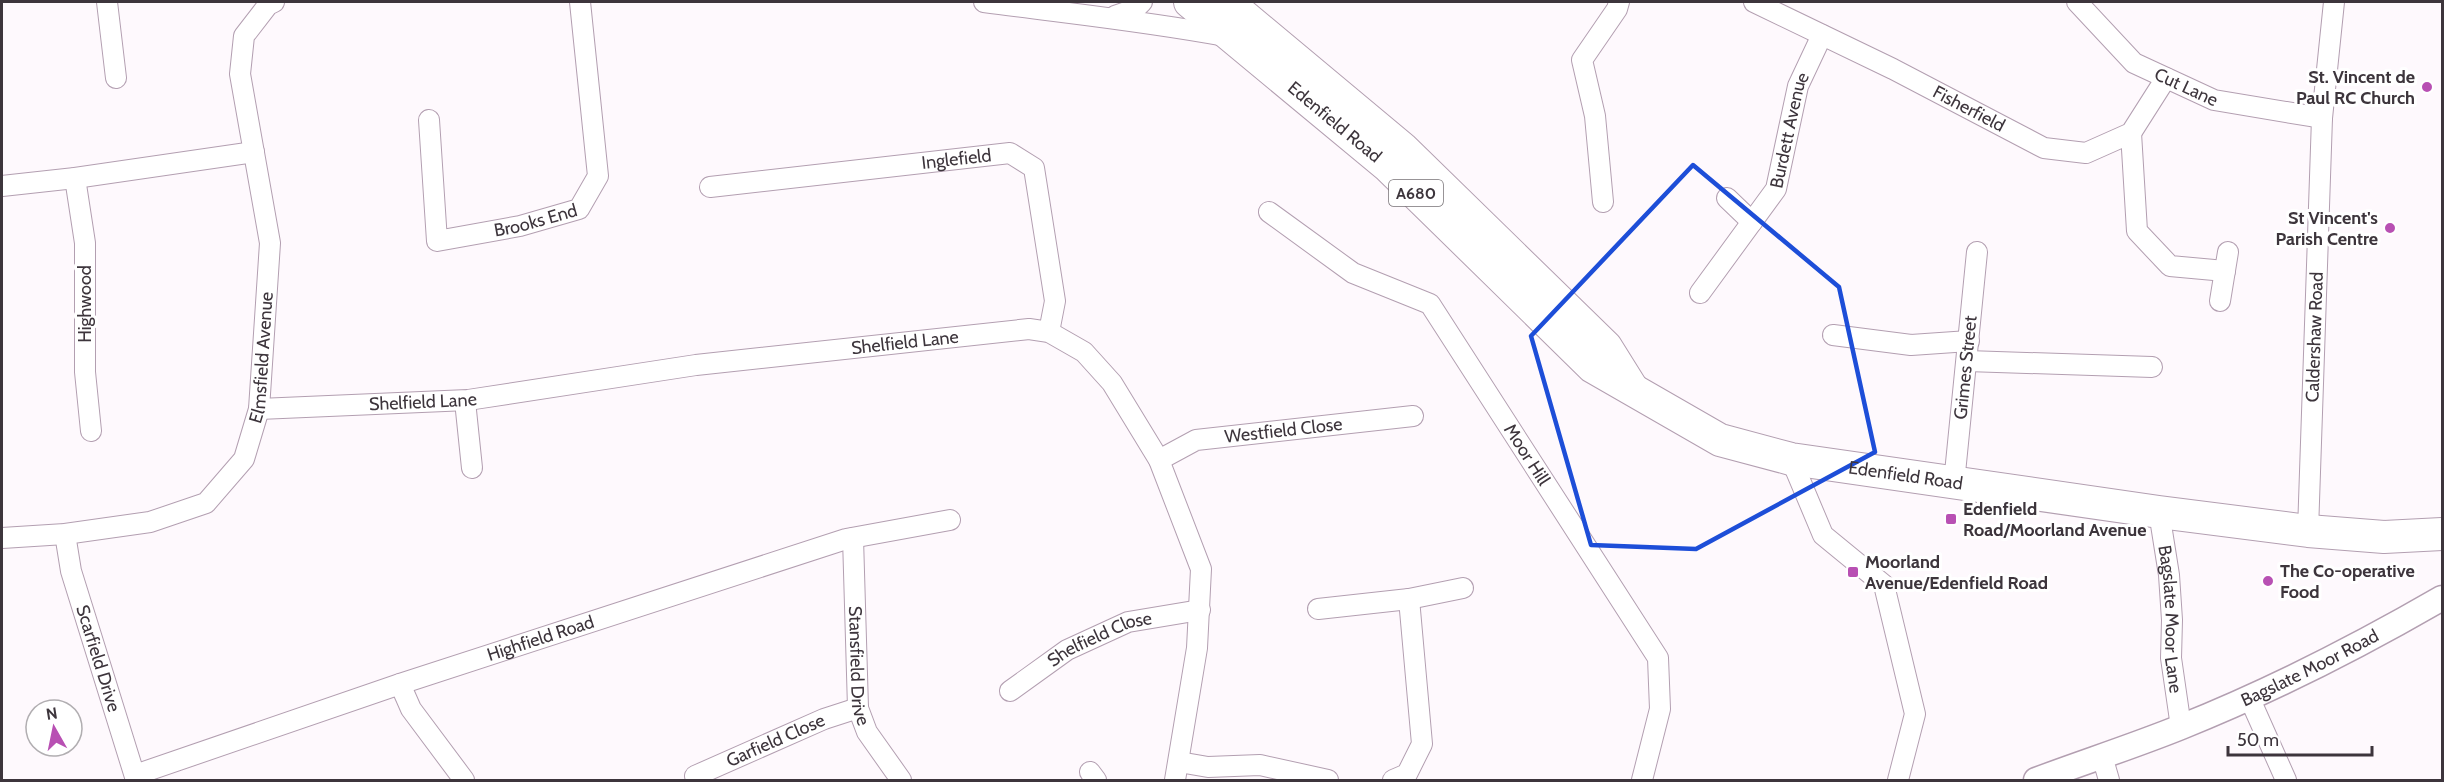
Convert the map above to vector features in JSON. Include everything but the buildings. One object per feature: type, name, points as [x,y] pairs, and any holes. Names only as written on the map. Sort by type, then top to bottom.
[{"type":"main road","name":"Edenfield Road","points":[[1190,2],[1389,167],[1466,227],[1606,347],[1634,392],[1720,440],[1791,459],[2159,512],[2308,531],[2384,537],[2442,534]]},
{"type":"main road","name":"Edenfield Road","points":[[1227,2],[1402,148],[1466,227]]},
{"type":"street","points":[[106,2],[116,78]]},
{"type":"street","name":"Brooks End","points":[[429,120],[437,241],[520,226],[579,209],[598,176],[580,2]]},
{"type":"street","points":[[984,2],[1136,20],[1230,37]]},
{"type":"street","points":[[1107,18],[1135,9],[1142,2]]},
{"type":"street","points":[[1603,202],[1595,116],[1582,60],[1617,9],[1619,2]]},
{"type":"street","name":"Fisherfield","points":[[1754,2],[2044,148],[2086,153],[2131,132]]},
{"type":"street","name":"Cut Lane","points":[[2077,2],[2134,63],[2214,100],[2322,118]]},
{"type":"street","name":"Caldershaw Road","points":[[2308,531],[2322,118],[2334,2]]},
{"type":"street","name":"Elmsfield Avenue","points":[[2,538],[65,534],[150,522],[206,502],[244,459],[259,410],[270,243],[240,74],[244,36],[269,3]]},
{"type":"street","name":"Burdett Avenue","points":[[1700,292],[1776,189],[1798,86],[1822,35]]},
{"type":"street","points":[[2166,78],[2131,132],[2137,231],[2170,266],[2226,261],[2220,301]]},
{"type":"street","points":[[2,186],[75,178],[254,152]]},
{"type":"street","name":"Inglefield","points":[[710,187],[1010,153],[1034,168],[1055,301],[1050,332]]},
{"type":"street","name":"Highwood","points":[[75,178],[85,243],[86,372],[91,431]]},
{"type":"street","points":[[1726,198],[1752,222]]},
{"type":"street","name":"Moor Hill","points":[[1269,212],[1353,273],[1430,304],[1658,658],[1660,709],[1642,780]]},
{"type":"street","name":"Grimes Street","points":[[1954,483],[1977,252]]},
{"type":"street","name":"Shelfield Lane","points":[[259,410],[465,400],[696,365],[1029,329],[1050,332],[1084,352],[1112,383],[1159,460],[1201,569],[1200,610],[1177,771]]},
{"type":"street","points":[[1833,335],[1968,351],[2152,367]]},
{"type":"street","points":[[465,400],[472,468]]},
{"type":"street","name":"Westfield Close","points":[[1159,460],[1196,440],[1413,416]]},
{"type":"street","points":[[1791,459],[1823,535],[1884,585],[1915,714],[1898,780]]},
{"type":"street","name":"Bagslate Moor Lane","points":[[2159,512],[2169,575],[2172,620],[2171,658],[2181,727]]},
{"type":"street","name":"Highfield Road","points":[[135,778],[400,684],[854,538],[950,520]]},
{"type":"street","name":"Scarfield Drive","points":[[65,534],[70,571],[135,778]]},
{"type":"street","name":"Stansfield Drive","points":[[854,538],[858,708],[867,732],[901,780]]},
{"type":"street","points":[[1318,609],[1409,599],[1462,588]]},
{"type":"street","name":"Bagslate Moor Road","points":[[2036,780],[2181,727],[2249,697],[2371,639],[2442,598]]},
{"type":"street","points":[[1393,780],[1407,774],[1422,744],[1409,599]]},
{"type":"street","name":"Shelfield Close","points":[[1010,691],[1067,650],[1128,622],[1200,610]]},
{"type":"street","points":[[400,684],[411,709],[464,780]]},
{"type":"street","points":[[2249,697],[2286,780]]},
{"type":"street","name":"Garfield Close","points":[[695,776],[824,719],[858,708]]},
{"type":"street","points":[[2102,756],[2109,780]]},
{"type":"street","points":[[1177,771],[1260,765],[1328,780]]},
{"type":"highlighted area","points":[[1693,165],[1839,287],[1875,452],[1696,549],[1591,545],[1531,336]]},
{"type":"place","name":"St. Vincent de Paul RC Church","points":[[2427,87]]},
{"type":"place","name":"St Vincent's Parish Centre","points":[[2390,228]]},
{"type":"place","name":"Edenfield Road/Moorland Avenue","points":[[1951,519]]},
{"type":"place","name":"Moorland Avenue/Edenfield Road","points":[[1853,572]]},
{"type":"place","name":"The Co-operative Food","points":[[2268,581]]}]
